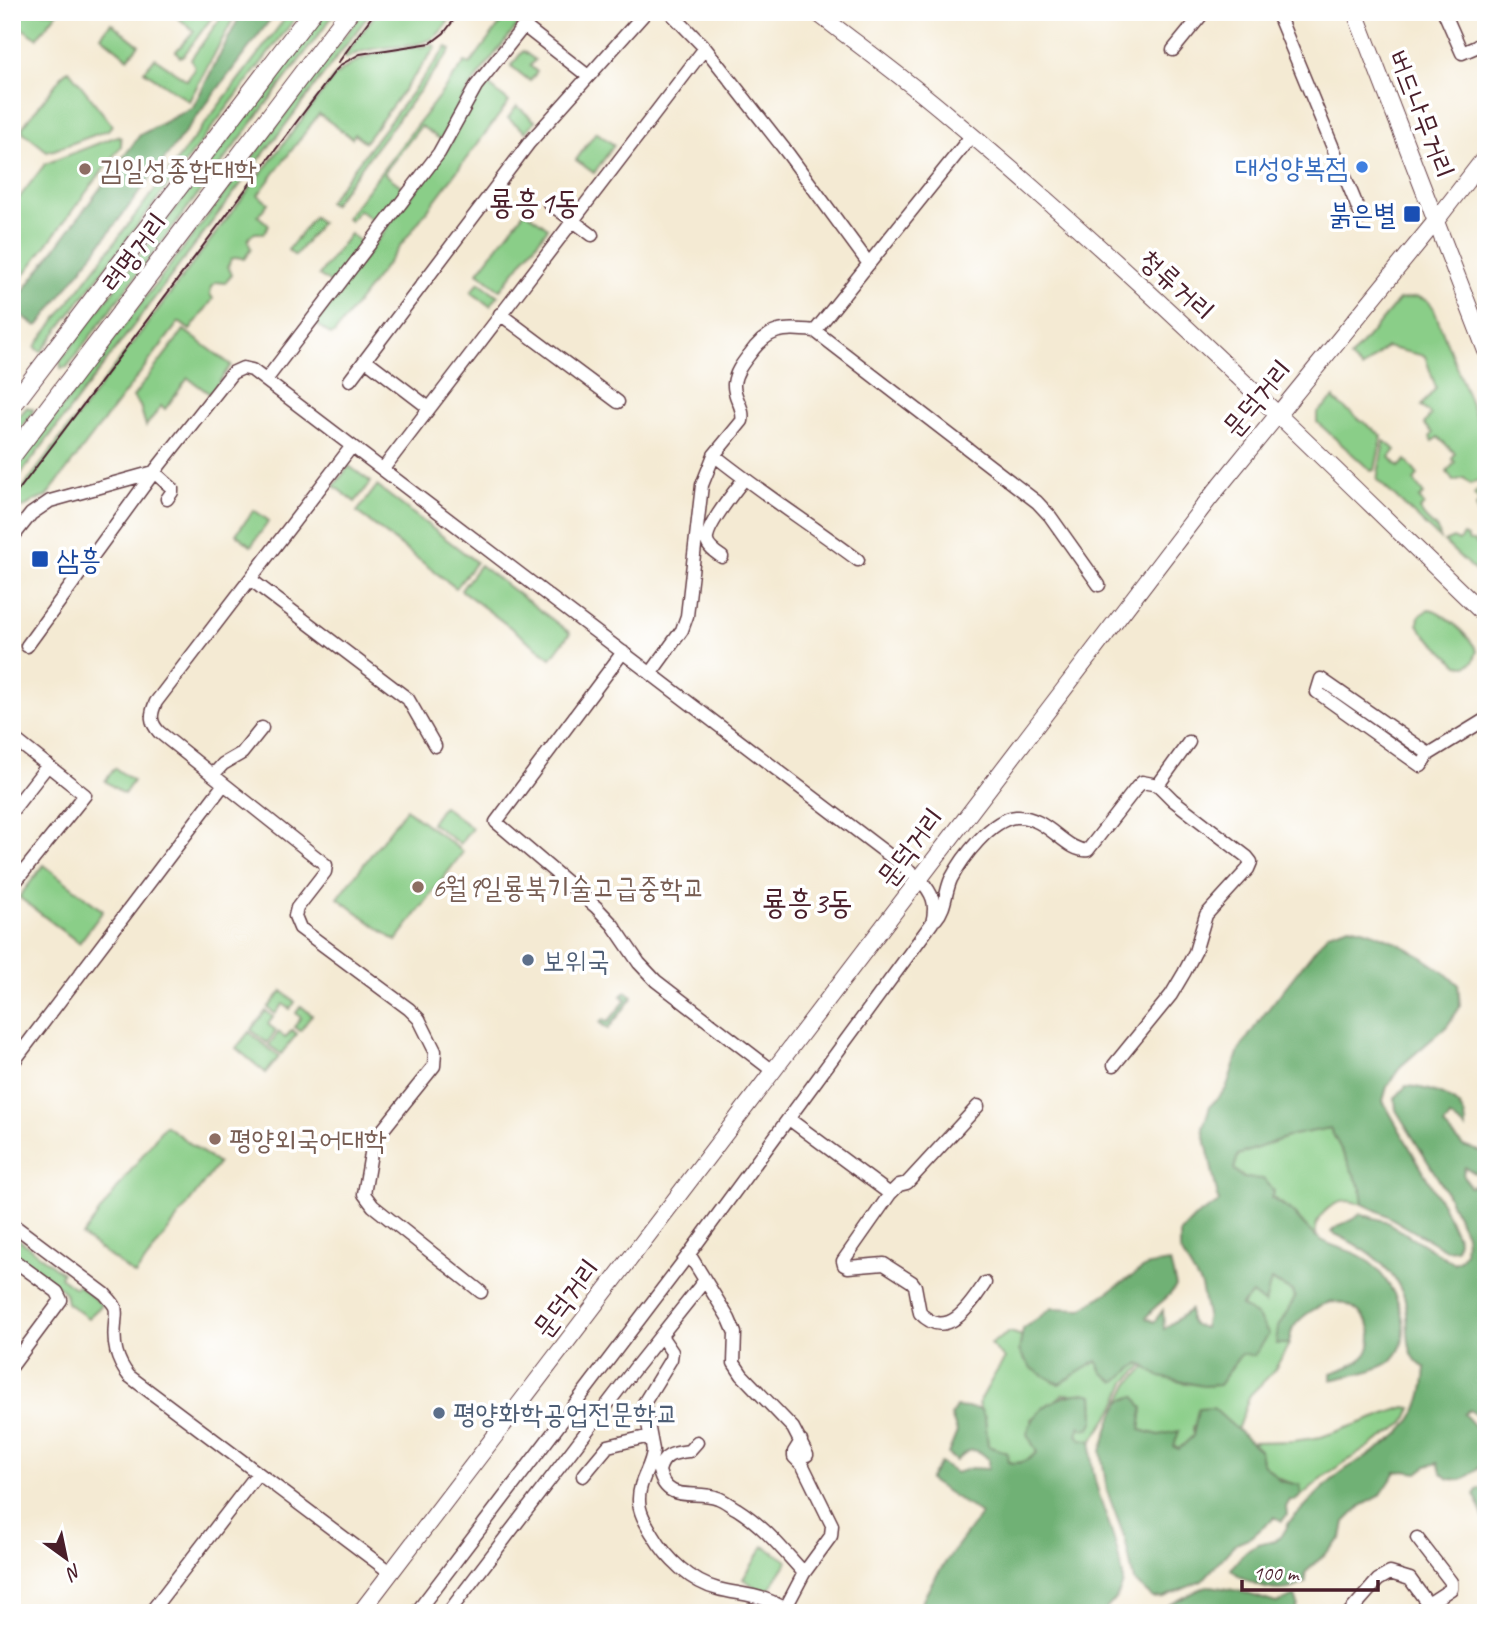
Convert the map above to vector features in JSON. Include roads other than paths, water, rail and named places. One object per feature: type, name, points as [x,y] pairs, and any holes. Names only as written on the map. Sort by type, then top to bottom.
[{"type":"highway","name":"려명거리","points":[[12,406],[312,12]]},
{"type":"highway","name":"려명거리","points":[[12,456],[349,12]]},
{"type":"main road","name":"청류거리","points":[[816,12],[972,135],[1079,230],[1486,616]]},
{"type":"main road","name":"버드나무거리","points":[[1355,12],[1486,351]]},
{"type":"main road","name":"문덕거리","points":[[360,1613],[572,1332],[1276,414],[1435,222],[1486,156]]},
{"type":"street","points":[[266,380],[439,153],[476,86],[535,12]]},
{"type":"street","points":[[350,380],[529,143],[646,12]]},
{"type":"street","points":[[670,12],[705,48],[789,155],[869,264]]},
{"type":"street","points":[[1172,50],[1204,12]]},
{"type":"street","points":[[1278,12],[1362,218]]},
{"type":"street","points":[[1444,12],[1462,53],[1486,39]]},
{"type":"street","points":[[524,26],[588,76]]},
{"type":"street","points":[[383,469],[705,48]]},
{"type":"street","points":[[815,331],[972,135]]},
{"type":"street","points":[[549,203],[592,235]]},
{"type":"street","points":[[500,314],[618,402]]},
{"type":"street","points":[[651,673],[682,630],[687,616],[702,485],[714,455],[742,421],[742,410],[735,396],[734,384],[740,368],[758,342],[769,333],[786,328],[815,331],[1037,502],[1099,584]]},
{"type":"street","points":[[366,360],[429,408]]},
{"type":"street","points":[[27,646],[154,472],[232,373],[243,368],[252,370],[919,878],[931,891],[935,904],[932,923]]},
{"type":"street","points":[[352,446],[156,702],[151,719],[159,732],[326,865],[325,872],[297,908],[295,916],[300,928],[409,1009],[426,1029],[435,1051],[434,1066],[373,1142],[365,1194],[373,1206],[481,1292]]},
{"type":"street","points":[[714,455],[858,559]]},
{"type":"street","points":[[154,472],[172,488],[167,499]]},
{"type":"street","points":[[12,538],[31,514],[50,501],[154,472]]},
{"type":"street","points":[[722,557],[709,545],[707,539],[710,528],[744,479]]},
{"type":"street","points":[[250,579],[408,699],[435,746]]},
{"type":"street","points":[[623,652],[496,822],[596,908],[613,925],[634,957],[656,981],[774,1071]]},
{"type":"street","points":[[1429,754],[1321,679],[1317,692],[1422,766],[1429,754],[1486,719]]},
{"type":"street","points":[[213,775],[223,764],[242,752],[262,728]]},
{"type":"street","points":[[12,737],[85,795],[12,886]]},
{"type":"street","points":[[1158,785],[1189,742]]},
{"type":"street","points":[[12,811],[48,765]]},
{"type":"street","points":[[416,1613],[690,1254],[943,909],[951,879],[974,847],[992,827],[1003,820],[1016,817],[1038,821],[1077,849],[1088,850],[1142,782],[1158,785],[1251,862],[1248,869],[1206,915],[1195,952],[1171,995],[1114,1065]]},
{"type":"street","points":[[12,1064],[224,784]]},
{"type":"street","points":[[978,1106],[907,1183],[899,1185],[890,1195],[843,1261],[848,1267],[884,1264],[912,1282],[920,1313],[933,1322],[945,1323],[964,1314],[985,1283]]},
{"type":"street","points":[[789,1119],[890,1195]]},
{"type":"street","points":[[12,1224],[105,1294],[116,1309],[115,1349],[121,1367],[129,1376],[391,1573]]},
{"type":"street","points":[[690,1254],[735,1333],[734,1363],[793,1428],[807,1455]]},
{"type":"street","points":[[12,1259],[57,1292],[61,1300],[12,1366]]},
{"type":"street","points":[[447,1613],[705,1280]]},
{"type":"street","points":[[661,1336],[672,1352],[671,1359],[645,1399],[653,1457],[642,1478],[639,1500],[642,1517],[660,1547],[687,1572],[708,1585],[754,1596],[787,1611],[804,1573],[831,1536],[832,1525],[803,1466],[794,1457],[801,1441]]},
{"type":"street","points":[[583,1476],[608,1446],[650,1436]]},
{"type":"street","points":[[697,1442],[689,1451],[673,1453],[665,1458],[659,1471],[665,1485],[684,1495],[717,1497],[757,1522],[804,1573]]},
{"type":"street","points":[[150,1613],[258,1473]]},
{"type":"street","points":[[1349,1613],[1378,1580],[1390,1573],[1410,1579],[1429,1604],[1451,1589],[1451,1582],[1418,1538]]},
{"type":"tram line","points":[[338,63],[375,12]]},
{"type":"tram line","points":[[12,499],[335,71],[360,54],[431,43],[444,33],[460,12]]},
{"type":"place","name":"대성양복점","points":[[1362,167]]},
{"type":"place","name":"김일성종합대학","points":[[85,169]]},
{"type":"place","name":"붉은별","points":[[1412,214]]},
{"type":"place","name":"삼흥","points":[[40,559]]},
{"type":"place","name":"6월9일룡북기술고급중학교","points":[[418,887]]},
{"type":"place","name":"보위국","points":[[528,960]]},
{"type":"place","name":"평양외국어대학","points":[[215,1139]]},
{"type":"place","name":"평양화학공업전문학교","points":[[439,1413]]},
{"type":"district","name":"룡흥1동","points":[[534,202]]},
{"type":"district","name":"룡흥3동","points":[[807,902]]}]
